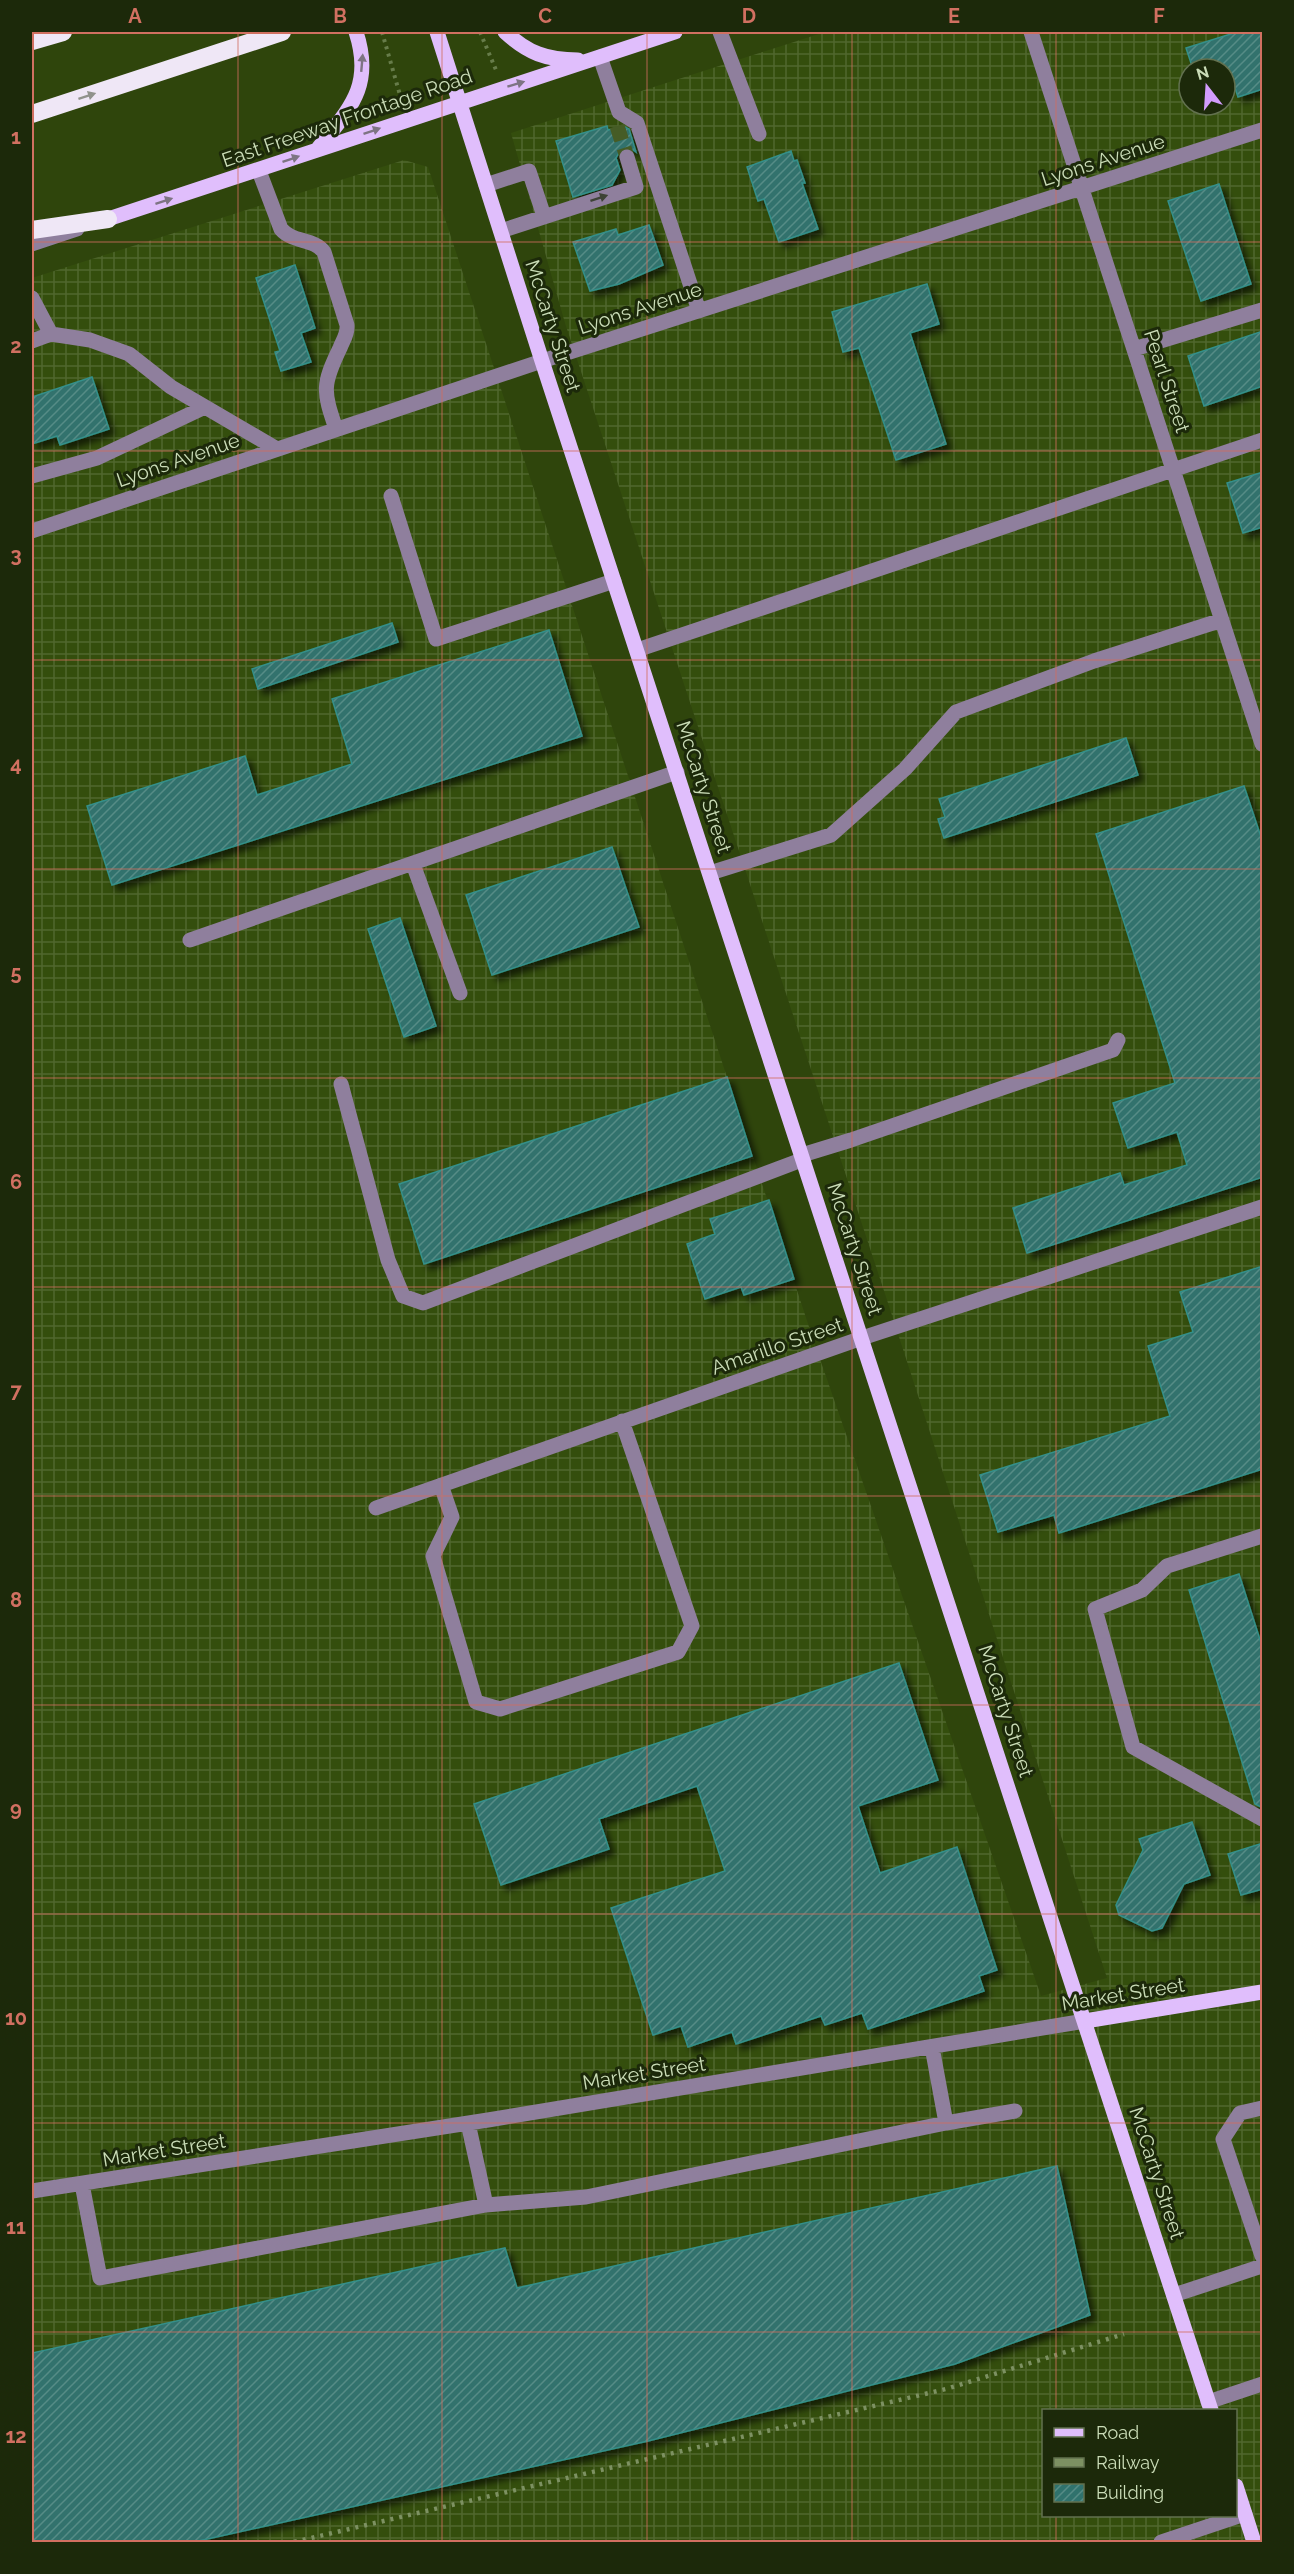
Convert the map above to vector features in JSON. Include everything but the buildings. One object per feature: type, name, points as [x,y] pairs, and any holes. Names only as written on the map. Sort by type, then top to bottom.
[{"type":"highway","points":[[32,41],[63,32]]},
{"type":"highway","points":[[32,114],[282,32]]},
{"type":"highway","points":[[32,230],[108,219]]},
{"type":"main road","points":[[317,150],[352,104],[360,89],[363,53],[356,32]]},
{"type":"main road","name":"McCarty Street","points":[[437,32],[542,361],[1210,2406]]},
{"type":"main road","points":[[505,32],[536,55],[560,60],[597,58]]},
{"type":"main road","name":"East Freeway Frontage Road","points":[[108,219],[259,171],[460,101],[675,32]]},
{"type":"main road","name":"Market Street","points":[[1085,2021],[1263,1992]]},
{"type":"main road","points":[[1237,2489],[1254,2542]]},
{"type":"street","points":[[720,32],[759,134]]},
{"type":"street","name":"Pearl Street","points":[[1031,32],[1263,744]]},
{"type":"street","points":[[597,58],[618,119],[637,123],[699,311]]},
{"type":"street","name":"Lyons Avenue","points":[[32,531],[542,361],[1263,130]]},
{"type":"street","points":[[627,156],[636,187]]},
{"type":"street","points":[[259,171],[281,229],[286,236],[315,244],[324,252],[347,326],[346,335],[326,377],[325,389],[336,429]]},
{"type":"street","points":[[486,185],[529,171],[544,216]]},
{"type":"street","points":[[501,231],[656,180]]},
{"type":"street","name":"East Freeway Frontage Road","points":[[32,244],[108,219]]},
{"type":"street","points":[[32,298],[51,334]]},
{"type":"street","points":[[1134,349],[1263,310]]},
{"type":"street","points":[[32,341],[51,334],[90,340],[129,354],[171,387],[277,449]]},
{"type":"street","points":[[32,476],[97,458],[205,407]]},
{"type":"street","points":[[637,650],[1263,440]]},
{"type":"street","points":[[391,495],[436,639],[614,581]]},
{"type":"street","points":[[710,873],[831,835],[905,769],[956,712],[1094,661],[1222,620]]},
{"type":"street","points":[[190,940],[677,772]]},
{"type":"street","points":[[413,864],[459,993]]},
{"type":"street","points":[[340,1084],[387,1260],[403,1296],[423,1303],[803,1157],[1113,1050],[1118,1040]]},
{"type":"street","name":"Amarillo Street","points":[[376,1508],[862,1338],[1263,1208]]},
{"type":"street","points":[[441,1485],[453,1516],[433,1556],[476,1702],[500,1709],[678,1652],[692,1626],[622,1421]]},
{"type":"street","points":[[1263,1536],[1167,1566],[1142,1590],[1095,1609],[1133,1747],[1263,1818]]},
{"type":"street","name":"Market Street","points":[[32,2192],[1085,2021]]},
{"type":"street","points":[[932,2047],[946,2123]]},
{"type":"street","points":[[1263,2108],[1240,2113],[1223,2139],[1263,2256]]},
{"type":"street","points":[[82,2184],[100,2278],[486,2205],[586,2197],[1015,2111]]},
{"type":"street","points":[[468,2123],[486,2205]]},
{"type":"street","points":[[1174,2295],[1263,2266]]},
{"type":"street","points":[[1210,2406],[1263,2384]]},
{"type":"street","points":[[1237,2517],[1245,2514]]},
{"type":"street","points":[[1161,2542],[1236,2517]]},
{"type":"path","points":[[382,32],[402,102]]},
{"type":"path","points":[[480,32],[496,70]]},
{"type":"shaded area","points":[[825,32],[1262,32],[1262,2542],[32,2542],[32,278],[404,160],[428,167],[813,1339],[1041,1996],[1107,1978],[888,1303],[565,323],[511,133]]},
{"type":"tunnel","points":[[617,126],[627,157]]},
{"type":"railway","points":[[294,2542],[946,2389],[1124,2334]]}]
